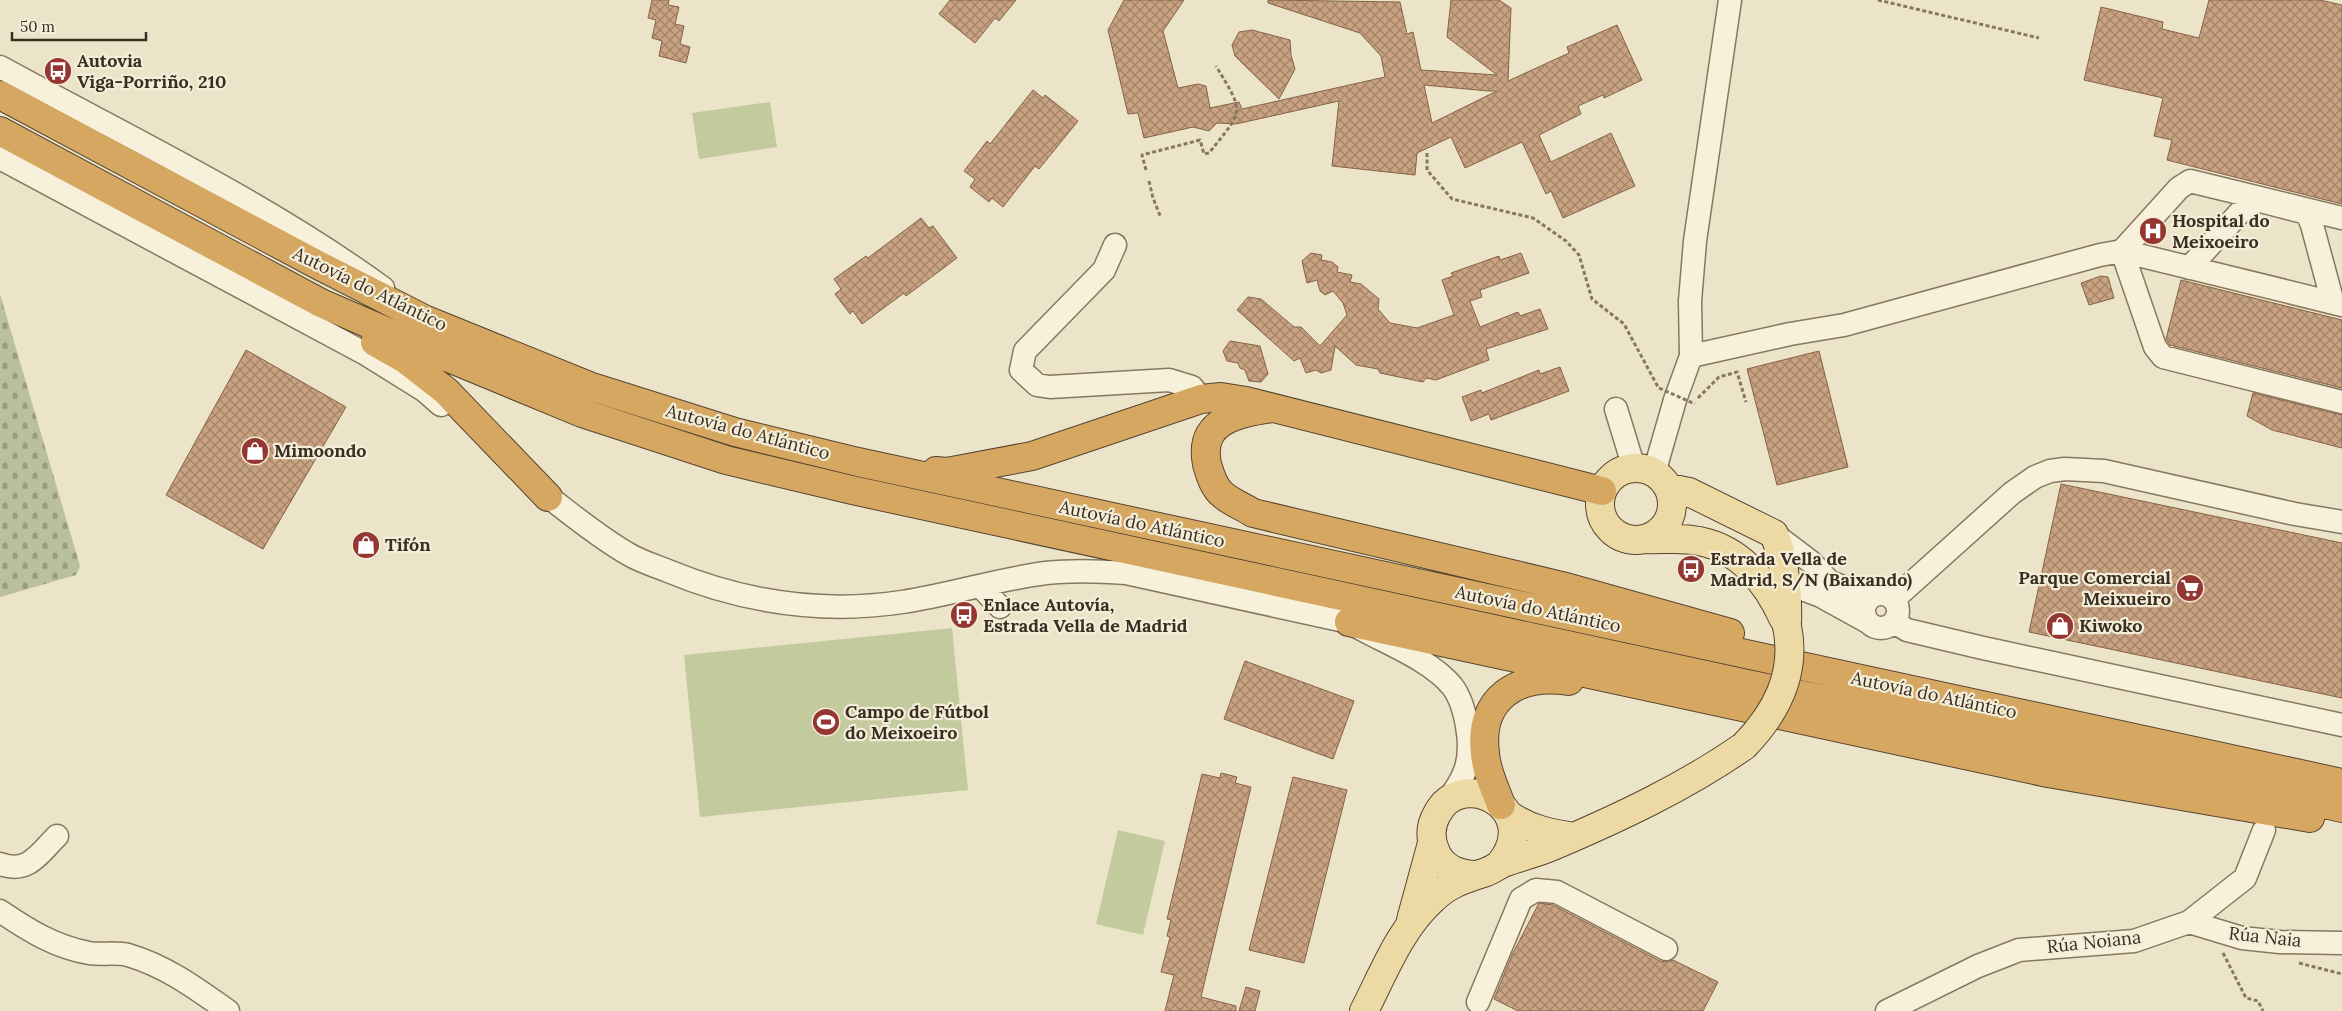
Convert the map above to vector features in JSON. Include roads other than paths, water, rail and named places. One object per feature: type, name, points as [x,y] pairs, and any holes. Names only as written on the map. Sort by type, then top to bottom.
[{"type":"highway","name":"Autovía do Atlántico","points":[[0,95],[318,266],[426,320],[590,386],[735,432],[858,462],[2342,783]]},
{"type":"highway","name":"Autovía do Atlántico","points":[[0,131],[321,303],[582,413],[726,460],[852,490],[1747,684],[2216,779],[2342,808]]},
{"type":"highway","points":[[321,303],[355,330],[405,359],[446,390],[548,497]]},
{"type":"highway","points":[[858,462],[947,472],[1032,456],[1201,399],[1221,397],[1246,400],[1602,491]]},
{"type":"highway","points":[[1273,408],[1239,413],[1216,426],[1208,440],[1206,457],[1210,477],[1223,495],[1253,513],[1562,586],[1715,630],[2124,717],[2272,768]]},
{"type":"highway","points":[[1349,622],[2048,773],[2307,818],[2342,816]]},
{"type":"highway","points":[[1505,810],[1485,755],[1484,737],[1487,717],[1492,705],[1500,697],[1515,687],[1532,680],[1550,678],[1598,685],[1635,683]]},
{"type":"main road","points":[[1364,1011],[1399,942],[1410,926],[1439,894],[1452,883],[1488,872],[1500,864],[1614,820],[1721,762],[1744,746],[1762,727],[1776,705],[1788,675],[1791,643],[1787,626],[1786,583],[1781,552],[1774,534],[1652,476],[1615,474],[1602,491],[1601,513],[1605,524],[1622,538],[1634,540],[1698,540],[1720,536],[1743,544],[1786,583]]},
{"type":"main road","points":[[1645,539],[1663,528],[1669,520],[1672,499],[1652,476]]},
{"type":"main road","points":[[1698,540],[1731,551],[1766,585],[1787,626]]},
{"type":"main road","points":[[1410,926],[1432,843],[1433,820],[1446,802],[1468,793],[1480,794],[1524,825],[1547,833],[1574,837]]},
{"type":"main road","points":[[1500,864],[1508,854],[1513,841],[1513,828],[1505,810]]},
{"type":"main road","points":[[1432,843],[1436,854],[1447,866],[1463,874],[1474,875]]},
{"type":"street","points":[[1652,476],[1675,400],[1691,356],[1690,300],[1695,241],[1730,0]]},
{"type":"street","points":[[0,67],[252,204],[331,250],[426,320]]},
{"type":"street","points":[[0,158],[364,353],[426,391],[513,471],[594,532],[632,556],[699,584],[747,597],[798,605],[852,608],[903,602],[1046,573],[1089,570],[1126,573],[1349,622],[1375,638],[1425,662],[1452,687],[1465,713],[1470,747],[1467,772],[1460,786],[1446,802]]},
{"type":"street","points":[[2122,251],[2179,188],[2190,180],[2342,218]]},
{"type":"street","points":[[2189,268],[2244,208],[2257,200],[2306,213],[2312,225],[2338,304]]},
{"type":"street","points":[[1115,245],[1104,270],[1025,351],[1021,370],[1037,385],[1050,387],[1168,380],[1192,387],[1201,399]]},
{"type":"street","points":[[1691,356],[1790,334],[1844,325],[2122,251],[2338,304]]},
{"type":"street","points":[[2122,251],[2154,347],[2164,357],[2342,402]]},
{"type":"street","points":[[1616,409],[1652,476]]},
{"type":"street","points":[[1894,599],[2012,493],[2036,477],[2050,471],[2077,468],[2104,471],[2295,514],[2342,522]]},
{"type":"street","points":[[1774,534],[1811,562],[1830,582],[1870,597]]},
{"type":"street","points":[[1786,583],[1822,596],[1874,626],[1882,628],[1894,622],[1898,611],[1894,599],[1887,594],[1877,594],[1870,597],[1864,608],[1868,622]]},
{"type":"street","points":[[980,586],[1000,607]]},
{"type":"street","points":[[1894,622],[1907,630],[1974,646],[2342,725]]},
{"type":"street","name":"Rúa Noiana","points":[[1887,1011],[1978,966],[2019,950],[2134,941],[2189,922],[2245,878],[2264,830]]},
{"type":"street","points":[[0,864],[13,869],[28,865],[57,836]]},
{"type":"street","points":[[1478,1002],[1521,899],[1536,890],[1557,892],[1666,949]]},
{"type":"street","points":[[0,910],[26,929],[63,948],[92,954],[126,954],[154,964],[182,979],[228,1011]]},
{"type":"street","name":"Rúa Naia","points":[[2189,922],[2242,938],[2280,942],[2342,943]]},
{"type":"place","name":"Autovia Viga-Porriño, 210","points":[[58,71]]},
{"type":"place","name":"Hospital do Meixoeiro","points":[[2153,231]]},
{"type":"place","name":"Mimoondo","points":[[255,451]]},
{"type":"place","name":"Tifón","points":[[366,545]]},
{"type":"place","name":"Estrada Vella de Madrid, S/N (Baixando)","points":[[1691,569]]},
{"type":"place","name":"Parque Comercial Meixueiro","points":[[2190,588]]},
{"type":"place","name":"Enlace Autovía, Estrada Vella de Madrid","points":[[964,615]]},
{"type":"place","name":"Kiwoko","points":[[2060,626]]},
{"type":"place","name":"Campo de Fútbol do Meixoeiro","points":[[826,722]]}]
